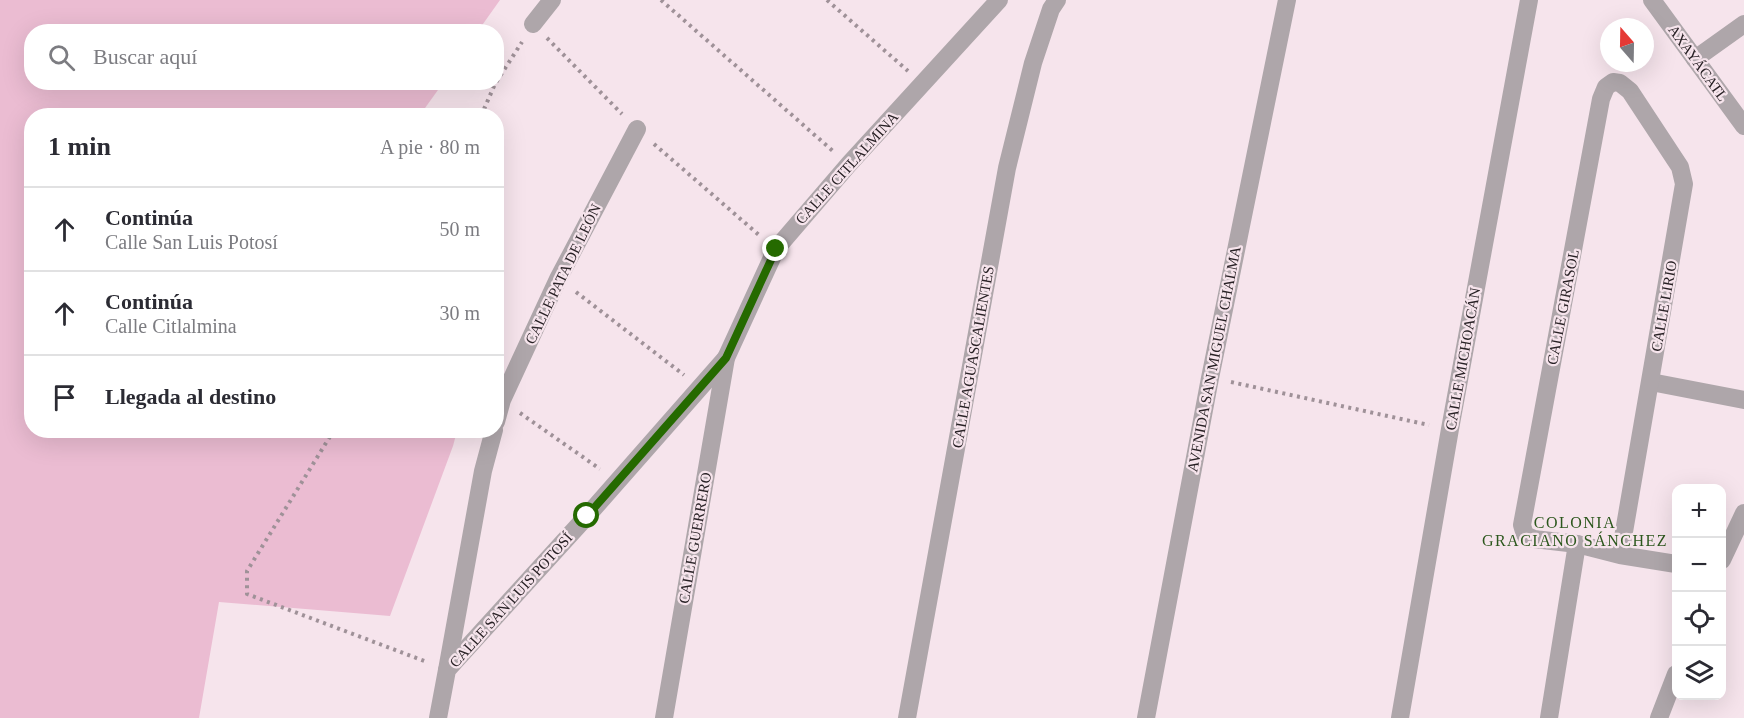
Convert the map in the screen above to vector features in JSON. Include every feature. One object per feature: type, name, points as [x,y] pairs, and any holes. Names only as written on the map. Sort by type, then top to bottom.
[{"type":"street","points":[[533,24],[552,0]]},
{"type":"street","name":"CALLE CITLALMINA","points":[[726,358],[776,249],[849,164],[999,0]]},
{"type":"street","name":"CALLE AGUASCALIENTES","points":[[907,718],[1007,168],[1033,63],[1051,9],[1057,0]]},
{"type":"street","name":"AVENIDA SAN MIGUEL CHALMA","points":[[1146,718],[1210,378],[1287,0]]},
{"type":"street","name":"CALLE MICHOACÁN","points":[[1400,718],[1450,429],[1529,0]]},
{"type":"street","name":"AXAYÁCATL","points":[[1652,0],[1744,126]]},
{"type":"street","points":[[1695,59],[1744,24]]},
{"type":"street","name":"CALLE LIRIO","points":[[1613,82],[1620,83],[1630,91],[1680,168],[1684,184],[1620,555]]},
{"type":"street","name":"CALLE GIRASOL","points":[[1577,544],[1534,539],[1525,535],[1522,525],[1601,99],[1606,87],[1613,82]]},
{"type":"street","name":"CALLE PATA DE LEÓN","points":[[504,396],[558,279],[637,129]]},
{"type":"street","name":"CALLE SAN LUIS POTOSÍ","points":[[438,718],[447,670],[726,358]]},
{"type":"street","name":"CALLE GUERRERO","points":[[664,718],[726,358]]},
{"type":"street","points":[[1651,382],[1744,399]]},
{"type":"street","points":[[447,670],[483,471],[492,438]]},
{"type":"street","points":[[1726,551],[1744,513]]},
{"type":"street","points":[[1549,718],[1577,544],[1620,555],[1672,563]]},
{"type":"street","points":[[1659,718],[1672,686]]},
{"type":"path","points":[[661,0],[849,164]]},
{"type":"path","points":[[827,0],[922,84]]},
{"type":"path","points":[[504,70],[533,24]]},
{"type":"path","points":[[484,108],[492,90]]},
{"type":"path","points":[[558,279],[699,386]]},
{"type":"path","points":[[1210,378],[1450,429]]},
{"type":"path","points":[[504,401],[617,482]]},
{"type":"path","points":[[329,438],[247,571],[247,594],[447,670]]},
{"type":"shaded area","points":[[0,0],[500,0],[483,24],[24,24],[24,90],[438,90],[425,108],[24,108],[24,438],[455,438],[390,616],[219,602],[199,718],[0,718]]},
{"type":"district","name":"COLONIA GRACIANO SÁNCHEZ","points":[[1575,531]]},
{"type":"route","points":[[587,516],[726,358],[776,249]]}]
